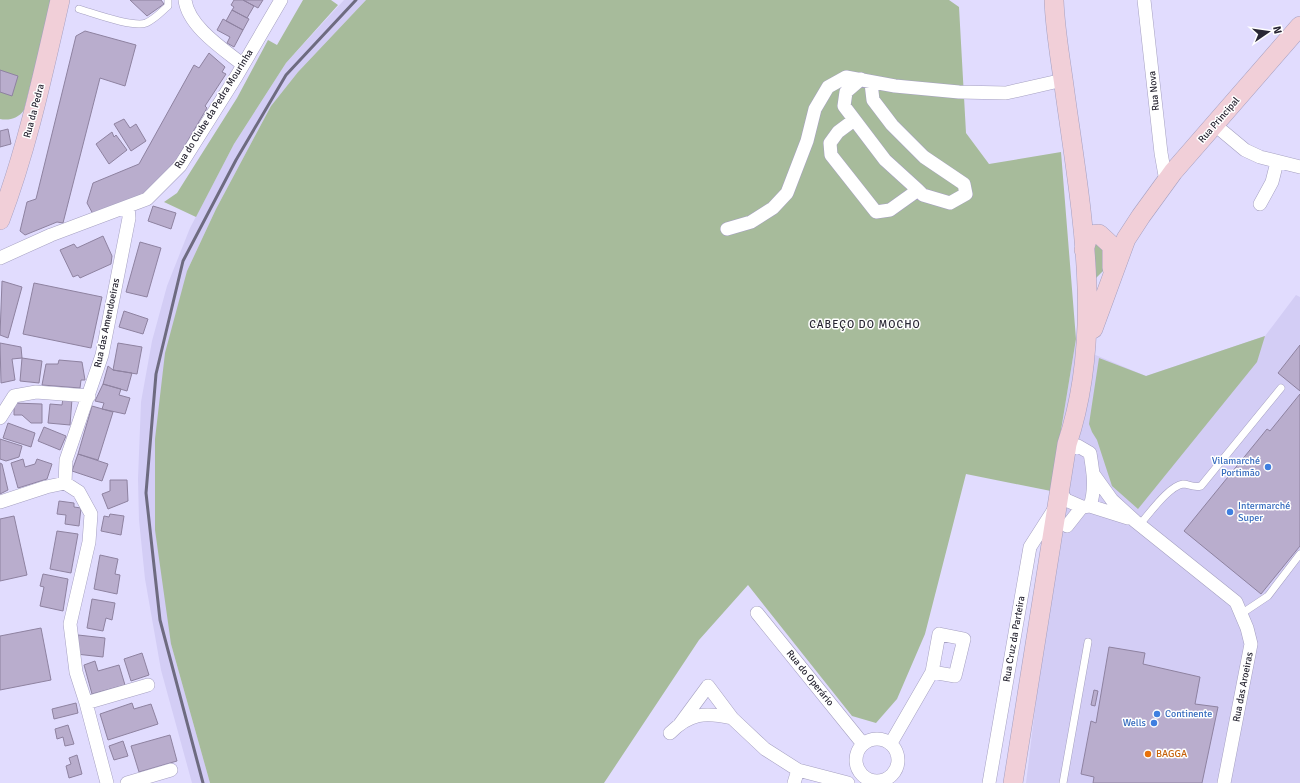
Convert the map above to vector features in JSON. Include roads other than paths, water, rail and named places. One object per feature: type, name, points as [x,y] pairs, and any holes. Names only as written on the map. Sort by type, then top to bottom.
[{"type":"main road","name":"Rua da Pedra","points":[[0,220],[6,186],[38,97],[60,0]]},
{"type":"main road","points":[[1014,783],[1072,502],[1072,448],[1086,351],[1088,308],[1084,250],[1054,0]]},
{"type":"main road","name":"Rua Principal","points":[[1086,351],[1112,274],[1126,239],[1141,216],[1166,182],[1300,26]]},
{"type":"main road","name":"Rua Principal","points":[[1080,210],[1090,228],[1112,246],[1112,274]]},
{"type":"main road","name":"Rua Principal","points":[[1099,234],[1108,235],[1121,233],[1141,216]]},
{"type":"main road","points":[[1084,250],[1090,235],[1099,234]]},
{"type":"main road","points":[[1086,275],[1092,282],[1097,284],[1105,282],[1112,274]]},
{"type":"main road","points":[[1026,783],[1043,643],[1072,502]]},
{"type":"street","points":[[184,0],[191,17],[198,26],[216,44],[242,64]]},
{"type":"street","name":"Rua do Clube da Pedra Mourinha","points":[[0,258],[51,235],[147,199],[180,166],[281,0]]},
{"type":"street","name":"Rua Nova","points":[[1144,0],[1161,152],[1166,182]]},
{"type":"street","points":[[727,229],[751,222],[773,208],[787,193],[807,141],[815,109],[828,86],[846,77],[866,81],[959,92],[1006,93],[1063,80]]},
{"type":"street","points":[[866,81],[873,100],[892,125],[924,157],[964,184],[966,194],[950,203],[923,195],[885,160],[844,106],[846,92],[866,81]]},
{"type":"street","points":[[854,120],[838,132],[830,143],[831,155],[876,212],[890,210],[918,190]]},
{"type":"street","points":[[1215,125],[1245,150],[1260,157],[1300,167]]},
{"type":"street","points":[[1260,204],[1272,182],[1277,162]]},
{"type":"street","name":"Rua das Amendoeiras","points":[[65,483],[66,460],[102,355],[129,218],[128,206]]},
{"type":"street","points":[[0,418],[14,396],[36,392],[89,396]]},
{"type":"street","points":[[1072,448],[1084,448],[1090,453],[1094,475],[1094,495],[1072,502]]},
{"type":"street","name":"Rua das Aroeiras","points":[[1094,475],[1112,500],[1236,602],[1251,644],[1224,783]]},
{"type":"street","points":[[0,502],[46,487],[65,483],[79,492],[91,514],[89,542],[70,624],[76,672],[86,703],[107,783]]},
{"type":"street","name":"Rua das Aroeiras","points":[[1072,502],[1112,511],[1138,522]]},
{"type":"street","name":"Rua Cruz da Parteira","points":[[989,783],[1030,547],[1072,502]]},
{"type":"street","name":"Rua do Operário","points":[[757,613],[863,744]]},
{"type":"street","points":[[891,743],[932,672]]},
{"type":"street","points":[[86,703],[148,685]]},
{"type":"street","points":[[670,733],[680,724],[708,686],[732,718],[765,749],[798,770],[848,783]]},
{"type":"street","points":[[680,724],[696,715],[715,714],[732,718]]},
{"type":"street","points":[[873,739],[883,739],[891,743],[898,754],[899,760],[893,779],[873,782],[863,775],[857,765],[857,755],[863,744],[873,739]]},
{"type":"street","points":[[127,783],[171,770]]},
{"type":"street","points":[[794,783],[798,770]]},
{"type":"lane","points":[[79,9],[122,22],[144,24],[157,16],[168,6],[168,0]]},
{"type":"lane","points":[[1138,522],[1174,487],[1185,484],[1194,488],[1201,486],[1281,388]]},
{"type":"lane","points":[[1241,614],[1268,596],[1300,554]]},
{"type":"lane","points":[[1062,783],[1088,642]]},
{"type":"railway","points":[[203,783],[160,620],[146,493],[156,374],[183,261],[236,160],[286,75],[356,0]]},
{"type":"place","name":"Vilamarché Portimão","points":[[1268,467]]},
{"type":"place","name":"Intermarché Super","points":[[1230,512]]},
{"type":"place","name":"Continente","points":[[1157,714]]},
{"type":"place","name":"Wells","points":[[1154,723]]},
{"type":"place","name":"BAGGA","points":[[1148,754]]},
{"type":"district","name":"CABEÇO DO MOCHO","points":[[865,324]]}]
